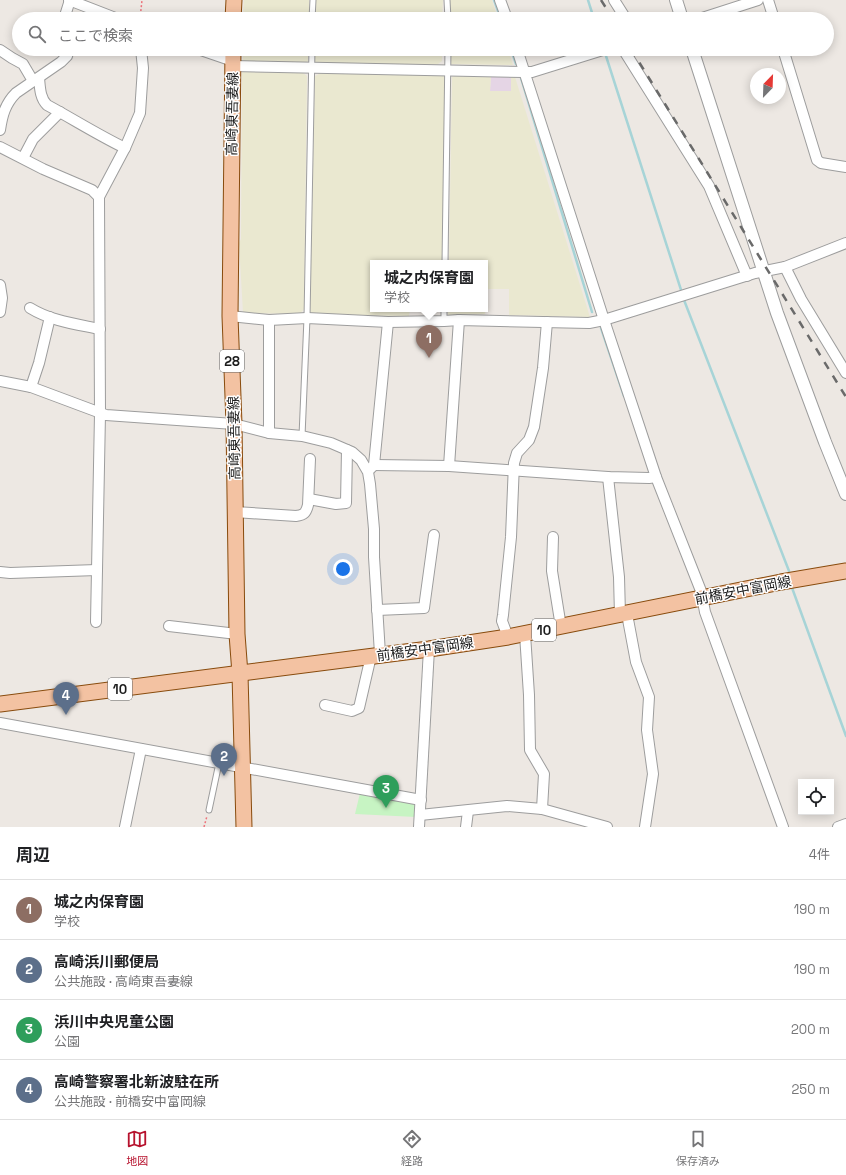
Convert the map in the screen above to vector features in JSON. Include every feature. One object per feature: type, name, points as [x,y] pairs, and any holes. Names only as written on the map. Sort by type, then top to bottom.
[{"type":"main road","points":[[234,0],[234,12]]},
{"type":"main road","name":"高崎東吾妻線","points":[[233,59],[230,316],[236,512],[237,634],[240,674],[244,827]]},
{"type":"main road","name":"前橋安中富岡線","points":[[0,704],[240,674],[508,637],[624,615],[781,582],[846,571]]},
{"type":"street","points":[[66,12],[69,0],[100,12]]},
{"type":"street","points":[[500,0],[504,12]]},
{"type":"street","points":[[614,0],[622,12]]},
{"type":"street","points":[[676,0],[680,12]]},
{"type":"street","points":[[721,12],[758,0]]},
{"type":"street","points":[[768,0],[772,12]]},
{"type":"street","points":[[0,50],[23,64],[36,80],[43,101],[47,105],[85,126],[95,134],[125,148]]},
{"type":"street","points":[[0,130],[7,104],[16,93],[65,59],[66,56]]},
{"type":"street","points":[[96,622],[100,414],[99,197],[125,148],[140,113],[143,68],[142,56]]},
{"type":"street","points":[[222,56],[233,59],[312,68],[524,72],[532,72],[583,56]]},
{"type":"street","points":[[519,56],[656,477],[698,584],[705,612],[783,827]]},
{"type":"street","points":[[627,56],[709,186],[747,276]]},
{"type":"street","points":[[694,56],[779,321],[846,494]]},
{"type":"street","points":[[785,56],[817,160],[821,163],[846,167]]},
{"type":"street","points":[[23,158],[33,140],[60,112]]},
{"type":"street","points":[[0,146],[43,169],[92,190],[99,197]]},
{"type":"street","points":[[230,316],[269,320],[307,318],[388,322],[444,322],[459,320],[589,323],[604,320],[747,276],[785,266],[846,243]]},
{"type":"street","points":[[785,266],[800,299],[846,373]]},
{"type":"street","points":[[0,287],[2,298],[0,312]]},
{"type":"street","points":[[30,308],[39,314],[100,329]]},
{"type":"street","points":[[31,387],[39,364],[50,317]]},
{"type":"street","points":[[268,433],[269,320]]},
{"type":"street","points":[[449,466],[459,320]]},
{"type":"street","points":[[325,705],[352,711],[359,708],[376,655],[378,610],[370,484],[388,322]]},
{"type":"street","points":[[508,637],[502,621],[502,615],[511,538],[513,470],[517,453],[529,440],[534,427],[543,368],[547,322]]},
{"type":"street","points":[[0,381],[31,387],[100,414],[234,424],[268,433],[302,436],[331,442],[352,452],[371,468],[449,466],[608,478],[656,477]]},
{"type":"street","points":[[308,499],[336,504],[346,502],[347,450]]},
{"type":"street","points":[[236,512],[296,516],[303,515],[306,512],[308,499],[310,459]]},
{"type":"street","points":[[608,478],[624,615],[636,662],[648,697],[648,730],[653,774],[645,827]]},
{"type":"street","points":[[378,610],[424,608],[434,535]]},
{"type":"street","points":[[553,537],[552,571],[560,627]]},
{"type":"street","points":[[0,572],[97,570]]},
{"type":"street","points":[[170,626],[237,634]]},
{"type":"street","points":[[525,634],[529,694],[530,750],[544,774],[542,809]]},
{"type":"street","points":[[419,827],[429,649]]},
{"type":"street","points":[[0,723],[421,800]]},
{"type":"street","points":[[125,827],[141,749]]},
{"type":"street","points":[[420,815],[507,806],[542,809],[579,823],[607,827]]},
{"type":"street","points":[[466,827],[468,811]]},
{"type":"street","points":[[838,827],[846,824]]},
{"type":"lane","points":[[312,12],[313,0]]},
{"type":"lane","points":[[447,0],[448,12]]},
{"type":"lane","points":[[302,436],[307,318],[312,56]]},
{"type":"lane","points":[[445,260],[448,56]]},
{"type":"lane","points":[[444,312],[444,322]]},
{"type":"lane","points":[[209,810],[219,764]]},
{"type":"path","points":[[141,12],[142,0]]},
{"type":"path","points":[[204,827],[209,810]]},
{"type":"shaded area","points":[[244,0],[309,0],[309,12],[243,12]]},
{"type":"shaded area","points":[[315,0],[443,0],[442,12],[316,12]]},
{"type":"shaded area","points":[[448,0],[492,0],[496,12],[448,12]]},
{"type":"shaded area","points":[[243,56],[308,56],[308,61],[304,64],[243,62]]},
{"type":"shaded area","points":[[315,56],[442,56],[442,61],[438,64],[317,65],[315,62]]},
{"type":"shaded area","points":[[448,56],[510,56],[513,65],[448,64]]},
{"type":"shaded area","points":[[242,72],[303,73],[307,76],[304,309],[300,314],[243,313],[239,243],[241,239]]},
{"type":"shaded area","points":[[321,73],[443,74],[445,77],[442,260],[370,260],[370,312],[410,312],[409,316],[312,315],[310,311],[315,76]]},
{"type":"shaded area","points":[[457,75],[491,76],[490,91],[511,91],[511,77],[515,77],[590,317],[509,315],[509,289],[488,289],[488,260],[449,260],[452,77]]},
{"type":"shaded area","points":[[491,76],[511,77],[511,91],[490,91]]},
{"type":"shaded area","points":[[448,312],[485,312],[485,314],[448,315]]},
{"type":"green space","points":[[360,793],[417,803],[416,817],[355,814]]},
{"type":"waterway","points":[[494,0],[498,12]]},
{"type":"waterway","points":[[588,0],[592,12]]},
{"type":"waterway","points":[[513,56],[516,64]]},
{"type":"waterway","points":[[606,56],[682,293]]},
{"type":"waterway","points":[[521,78],[592,312]]},
{"type":"waterway","points":[[684,300],[789,571]]},
{"type":"waterway","points":[[601,328],[624,396]]},
{"type":"waterway","points":[[791,585],[846,736]]},
{"type":"railway","points":[[601,0],[609,12]]},
{"type":"railway","points":[[635,56],[846,397]]},
{"type":"place","name":"城之内保育園","points":[[429,358]]},
{"type":"place","name":"高崎警察署北新波駐在所","points":[[66,715]]},
{"type":"place","name":"高崎浜川郵便局","points":[[224,776]]},
{"type":"place","name":"浜川中央児童公園","points":[[386,808]]}]
